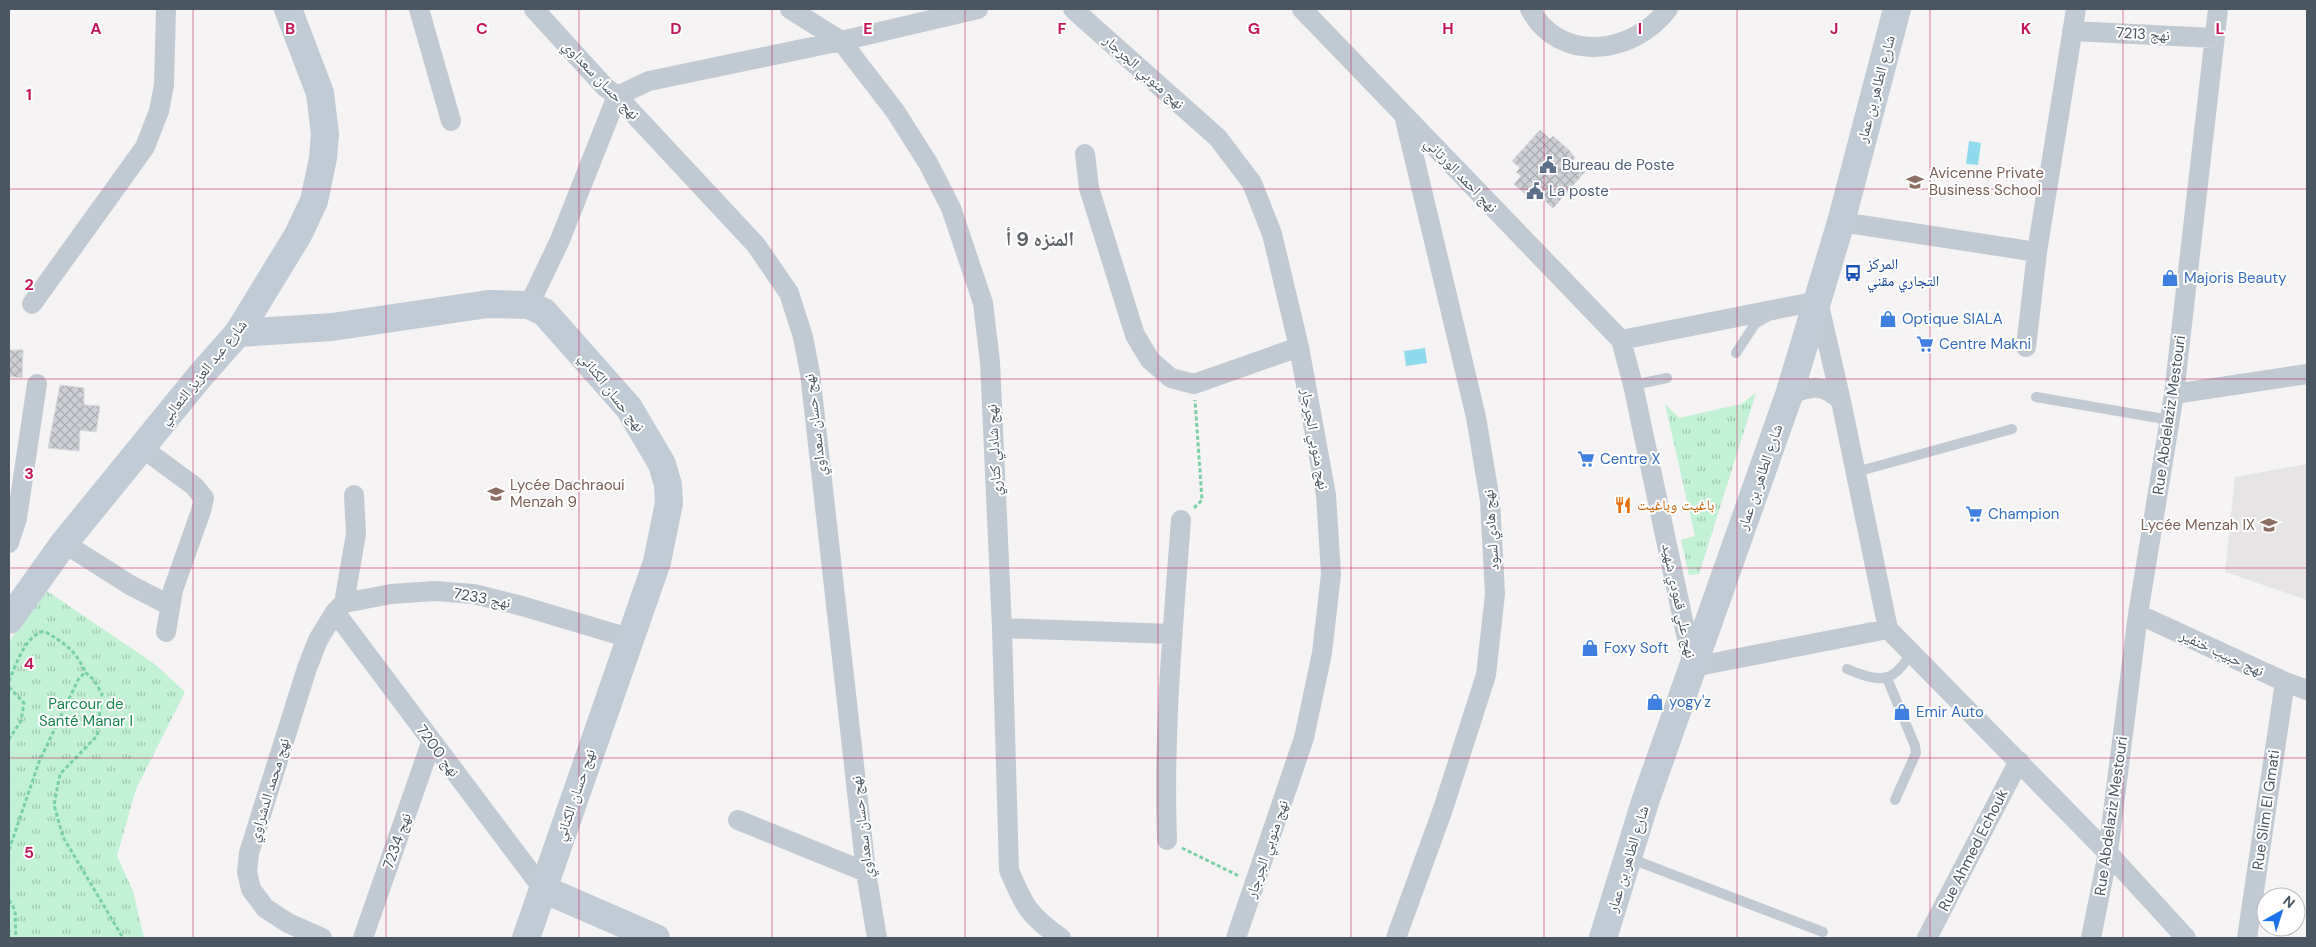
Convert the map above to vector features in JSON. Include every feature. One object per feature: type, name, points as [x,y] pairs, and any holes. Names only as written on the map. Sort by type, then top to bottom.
[{"type":"street","points":[[32,304],[145,147],[159,111],[164,85],[166,9]]},
{"type":"street","name":"شارع عبد العزيز الثعالبي","points":[[9,620],[64,543],[141,447],[238,333],[298,236],[314,201],[323,158],[325,134],[320,93],[288,9]]},
{"type":"street","points":[[419,9],[451,121]]},
{"type":"street","name":"نهج حسان سعداوي","points":[[534,9],[605,87],[617,96],[756,246],[788,293],[804,337],[810,373],[866,872],[877,938]]},
{"type":"street","name":"نهج شادلي كتاري","points":[[790,9],[841,41],[895,112],[928,163],[951,208],[983,303],[990,362],[1002,628],[1010,870],[1022,903],[1036,921],[1061,938]]},
{"type":"street","points":[[238,333],[332,326],[488,304],[529,305],[560,240],[617,96],[649,81],[841,41],[978,9]]},
{"type":"street","name":"نهج منوبي الجرجار","points":[[1073,9],[1218,138],[1252,183],[1272,234],[1299,347],[1326,495],[1331,574],[1322,653],[1304,738],[1236,938]]},
{"type":"street","name":"نهج احمد الورتاني","points":[[1302,9],[1621,340]]},
{"type":"street","points":[[1530,9],[1534,18],[1557,37],[1582,47],[1608,48],[1633,39],[1657,24],[1668,9]]},
{"type":"street","name":"شارع الطاهر بن عمار","points":[[1603,938],[1628,857],[1693,667],[1789,395],[1841,222],[1897,9]]},
{"type":"street","points":[[2026,347],[2037,252],[2076,9]]},
{"type":"street","name":"Rue Abdelaziz Mestouri","points":[[2091,938],[2108,853],[2138,614],[2174,394],[2218,9]]},
{"type":"street","name":"نهج 7213","points":[[2072,31],[2214,38]]},
{"type":"street","name":"نهج هادي لسود","points":[[1396,938],[1443,808],[1486,675],[1495,594],[1490,500],[1476,417],[1404,115]]},
{"type":"street","points":[[1085,154],[1089,188],[1135,334],[1150,360],[1170,378],[1194,384],[1299,347]]},
{"type":"street","points":[[1841,222],[2037,252]]},
{"type":"street","points":[[1621,340],[1818,301],[1841,401],[1888,630],[2019,761],[2108,853],[2186,938]]},
{"type":"street","name":"نهج حسان الكناني","points":[[526,938],[630,638],[648,593],[666,527],[669,503],[668,484],[662,464],[629,408],[603,376],[544,312],[529,305]]},
{"type":"street","name":"نهج علي قمودي شهيد","points":[[1621,340],[1633,385],[1693,667],[1888,630]]},
{"type":"street","points":[[2174,394],[2307,374]]},
{"type":"street","points":[[9,542],[17,518],[37,384]]},
{"type":"street","points":[[1789,395],[1816,387],[1830,390],[1841,401]]},
{"type":"street","points":[[141,447],[194,486],[204,498],[169,605],[166,632]]},
{"type":"street","points":[[339,608],[356,534],[354,495]]},
{"type":"street","points":[[1167,840],[1166,807],[1173,634],[1182,520]]},
{"type":"street","points":[[64,543],[130,585],[169,605]]},
{"type":"street","name":"نهج 7233","points":[[339,608],[364,598],[408,593],[435,591],[474,594],[630,638]]},
{"type":"street","name":"نهج 7200","points":[[339,608],[431,743],[543,889]]},
{"type":"street","name":"نهج محمد الدشراوي","points":[[322,938],[288,923],[265,908],[251,888],[247,872],[262,808],[307,668],[318,640],[339,608]]},
{"type":"street","name":"نهج حبيب خنفير","points":[[2138,614],[2285,682],[2307,690]]},
{"type":"street","points":[[1002,628],[1173,634]]},
{"type":"street","name":"Rue Slim El Gmati","points":[[2247,938],[2285,682]]},
{"type":"street","name":"نهج 7234","points":[[364,938],[431,743]]},
{"type":"street","name":"Rue Ahmed Echouk","points":[[1928,938],[2019,761]]},
{"type":"street","points":[[738,820],[866,872]]},
{"type":"street","points":[[543,889],[656,938]]},
{"type":"lane","points":[[1736,353],[1755,324],[1779,310]]},
{"type":"lane","points":[[1633,385],[1667,378]]},
{"type":"lane","points":[[2036,397],[2170,420]]},
{"type":"lane","points":[[1856,472],[2012,429]]},
{"type":"lane","points":[[1847,669],[1878,679],[1887,678],[1903,668],[1911,652]]},
{"type":"lane","points":[[1887,678],[1915,746],[1916,753],[1895,800]]},
{"type":"lane","points":[[1628,857],[1823,932]]},
{"type":"path","points":[[1182,520],[1202,500],[1194,384]]},
{"type":"path","points":[[9,681],[26,645],[35,633],[44,631],[67,645],[79,657],[85,672],[94,680],[102,694],[97,736],[60,774],[54,805],[63,837],[123,938]]},
{"type":"path","points":[[9,850],[39,762],[78,680],[85,672]]},
{"type":"path","points":[[9,687],[24,703],[21,721],[9,739]]},
{"type":"path","points":[[1167,840],[1255,884]]},
{"type":"path","points":[[9,900],[16,910],[16,938]]},
{"type":"shaded area","name":"Lycée Menzah IX","points":[[2307,464],[2307,600],[2225,572],[2235,477]]},
{"type":"green space","points":[[1756,393],[1699,574],[1689,575],[1681,540],[1695,536],[1665,404],[1679,418],[1741,404]]},
{"type":"green space","name":"Parcour de Santé Manar I","points":[[44,589],[156,665],[185,692],[136,789],[117,856],[133,891],[144,938],[9,938],[9,642]]},
{"type":"water","points":[[1969,141],[1981,143],[1978,165],[1966,164]]},
{"type":"water","points":[[1425,348],[1427,363],[1406,366],[1404,351]]},
{"type":"building","points":[[1540,130],[1550,139],[1553,136],[1569,150],[1575,158],[1573,161],[1585,172],[1553,208],[1538,195],[1533,201],[1514,184],[1521,176],[1516,172],[1520,168],[1512,161]]},
{"type":"building","points":[[9,350],[23,350],[22,378],[9,376]]},
{"type":"building","points":[[60,385],[84,388],[84,405],[100,406],[96,432],[80,430],[79,451],[48,448]]},
{"type":"place","name":"Bureau de Poste","points":[[1548,165]]},
{"type":"place","name":"Avicenne Private Business School","points":[[1915,182]]},
{"type":"place","name":"La poste","points":[[1535,191]]},
{"type":"place","name":"المركز التجاري مقني","points":[[1853,273]]},
{"type":"place","name":"Majoris Beauty","points":[[2170,278]]},
{"type":"place","name":"Optique SIALA","points":[[1888,319]]},
{"type":"place","name":"Centre Makni","points":[[1925,344]]},
{"type":"place","name":"Centre X","points":[[1586,459]]},
{"type":"place","name":"Lycée Dachraoui Menzah 9","points":[[496,494]]},
{"type":"place","name":"باغيت وباغيت","points":[[1623,505]]},
{"type":"place","name":"Champion","points":[[1974,514]]},
{"type":"place","name":"Lycée Menzah IX","points":[[2269,525]]},
{"type":"place","name":"Foxy Soft","points":[[1590,648]]},
{"type":"place","name":"yogy'z","points":[[1655,702]]},
{"type":"place","name":"Emir Auto","points":[[1902,712]]},
{"type":"district","name":"المنزه 9 أ","points":[[1040,239]]}]
